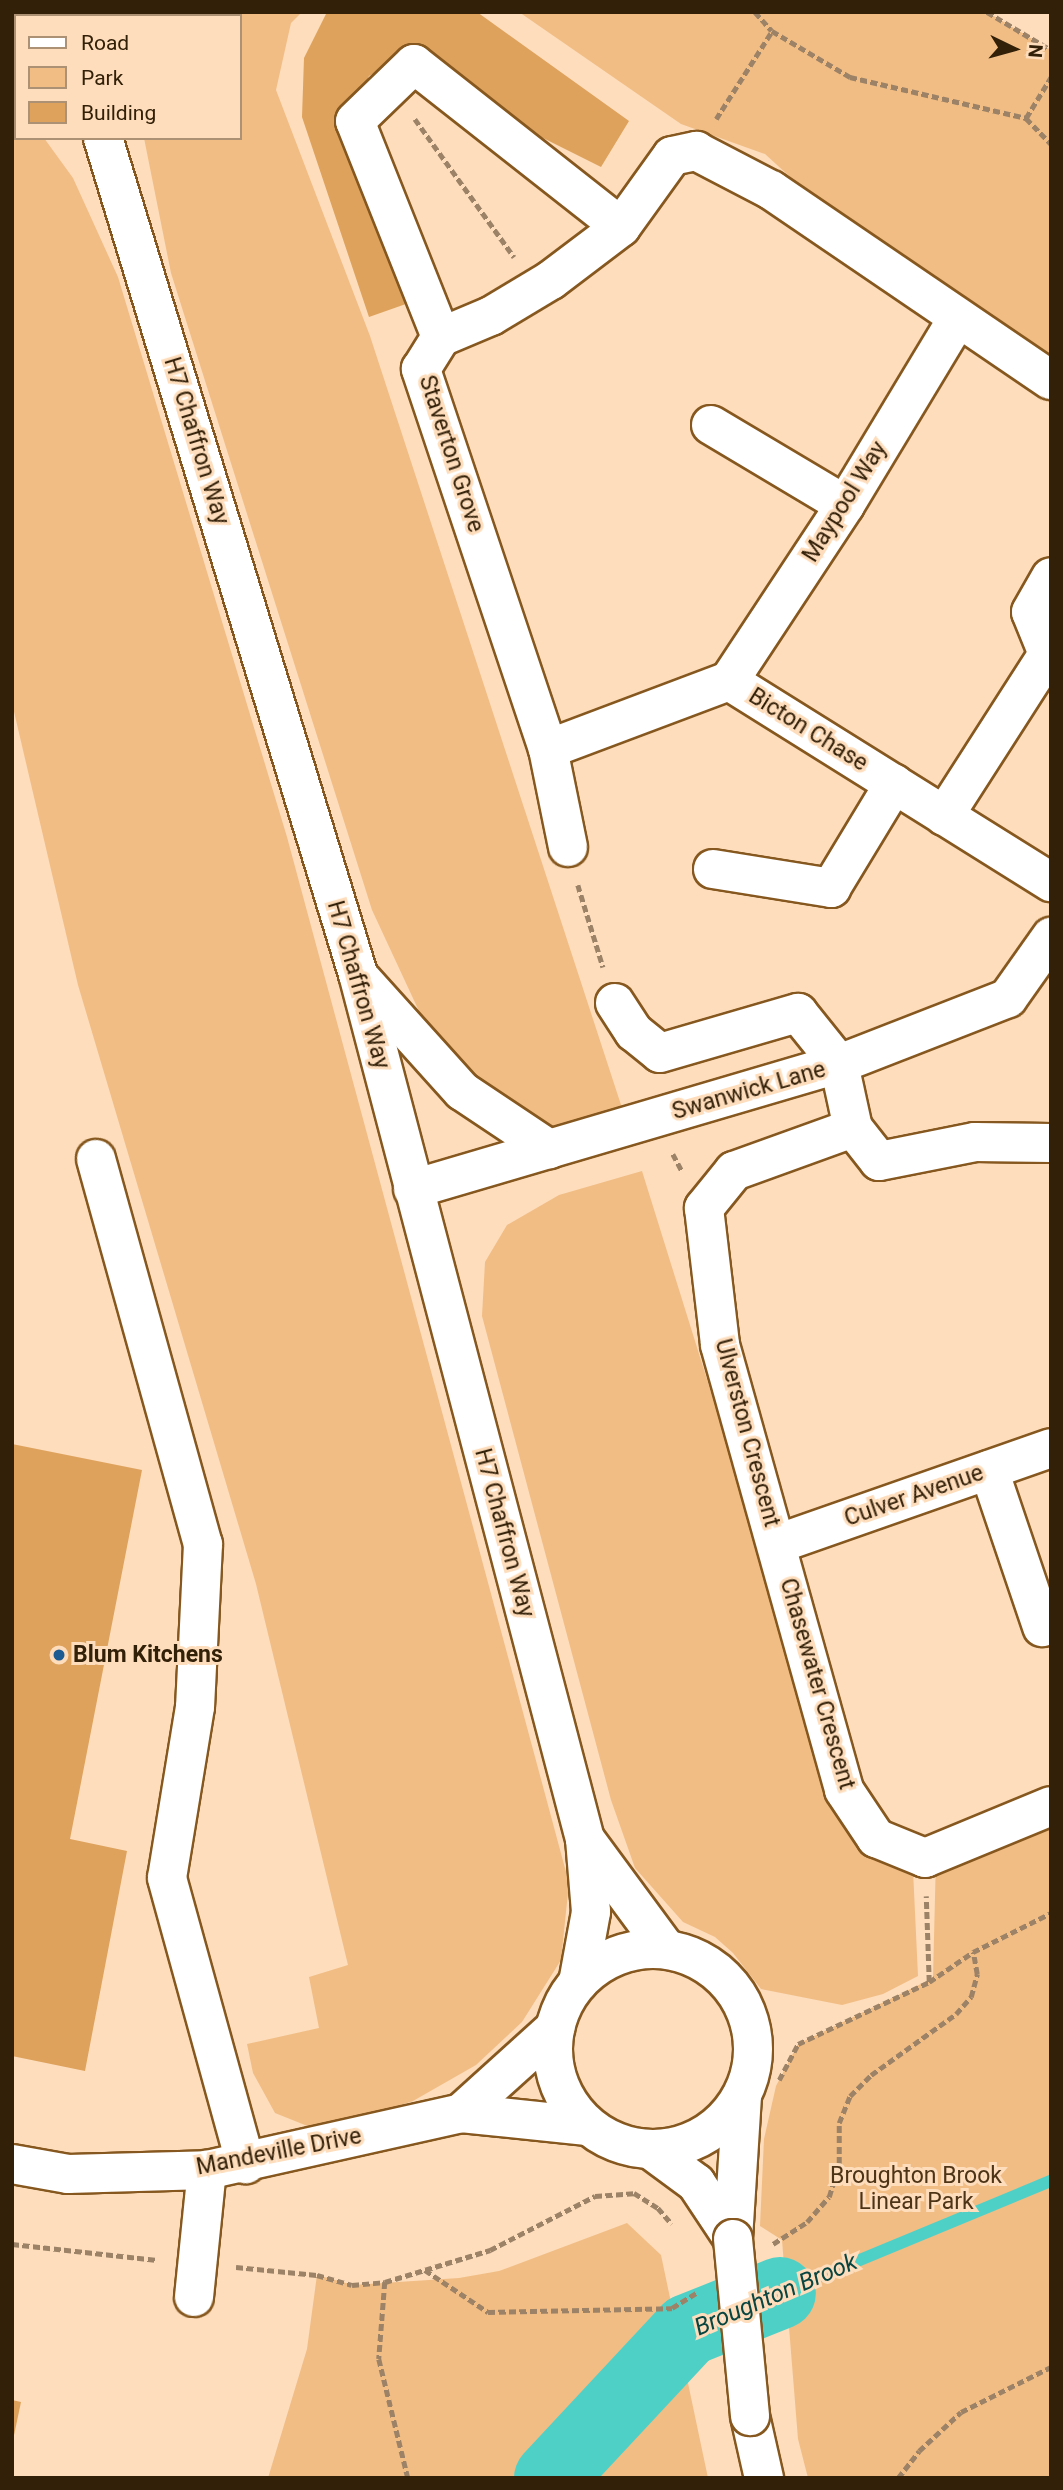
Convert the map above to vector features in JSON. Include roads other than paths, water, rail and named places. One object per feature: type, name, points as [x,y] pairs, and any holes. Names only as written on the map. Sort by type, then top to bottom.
[{"type":"street","points":[[621,227],[414,64],[355,121],[441,337],[491,316],[537,289],[621,227],[672,156],[696,151],[771,190],[957,319],[1051,380]]},
{"type":"street","name":"H7 Chaffron Way","points":[[104,140],[358,974],[585,1839],[591,1912],[578,1983]]},
{"type":"street","name":"Maypool Way","points":[[729,681],[845,505],[957,319]]},
{"type":"street","name":"Staverton Grove","points":[[441,337],[421,369],[548,749],[568,847]]},
{"type":"street","points":[[711,425],[845,505]]},
{"type":"street","points":[[944,816],[1048,653],[1031,612],[1051,577]]},
{"type":"street","name":"Bicton Chase","points":[[548,749],[729,681],[1051,883]]},
{"type":"street","points":[[713,869],[831,888],[894,784]]},
{"type":"street","name":"Swanwick Lane","points":[[413,1189],[839,1064],[1008,998],[1048,949]]},
{"type":"street","points":[[358,974],[462,1091],[549,1149]]},
{"type":"street","points":[[615,1003],[634,1032],[660,1053],[798,1013],[839,1064],[853,1128],[879,1161],[975,1142],[1051,1143]]},
{"type":"street","name":"Ulverston Crescent","points":[[777,1544],[720,1345],[704,1208],[734,1171],[853,1128]]},
{"type":"street","points":[[96,1160],[203,1544],[195,1707],[167,1878],[246,2164]]},
{"type":"street","name":"Culver Avenue","points":[[777,1544],[1051,1448]]},
{"type":"street","points":[[989,1470],[1042,1627]]},
{"type":"street","name":"Chasewater Crescent","points":[[777,1544],[844,1790],[876,1838],[925,1858],[1051,1806]]},
{"type":"street","name":"H7 Chaffron Way","points":[[585,1839],[666,1949]]},
{"type":"street","points":[[758,2478],[750,2416],[751,2243],[759,2091],[752,2070],[754,2042],[748,2015],[735,1991],[716,1970],[692,1956],[666,1949],[618,1955],[578,1983],[555,2028],[558,2081],[570,2106],[587,2126],[617,2143],[651,2150],[678,2147],[704,2136],[759,2091]]},
{"type":"street","name":"Mandeville Drive","points":[[461,2113],[555,2028]]},
{"type":"street","name":"Mandeville Drive","points":[[12,2164],[68,2174],[207,2170],[246,2164],[461,2113],[587,2126]]},
{"type":"street","points":[[651,2150],[696,2183],[751,2243]]},
{"type":"street","points":[[196,2281],[207,2170]]},
{"type":"street","points":[[750,2416],[764,2478]]},
{"type":"waterway","name":"Broughton Brook","points":[[780,2293],[1051,2181]]},
{"type":"waterway","name":"Broughton Brook","points":[[550,2478],[688,2330],[780,2293]]},
{"type":"place","name":"Blum Kitchens","points":[[59,1655]]},
{"type":"park label","name":"Broughton Brook Linear Park","points":[[916,2189]]}]
